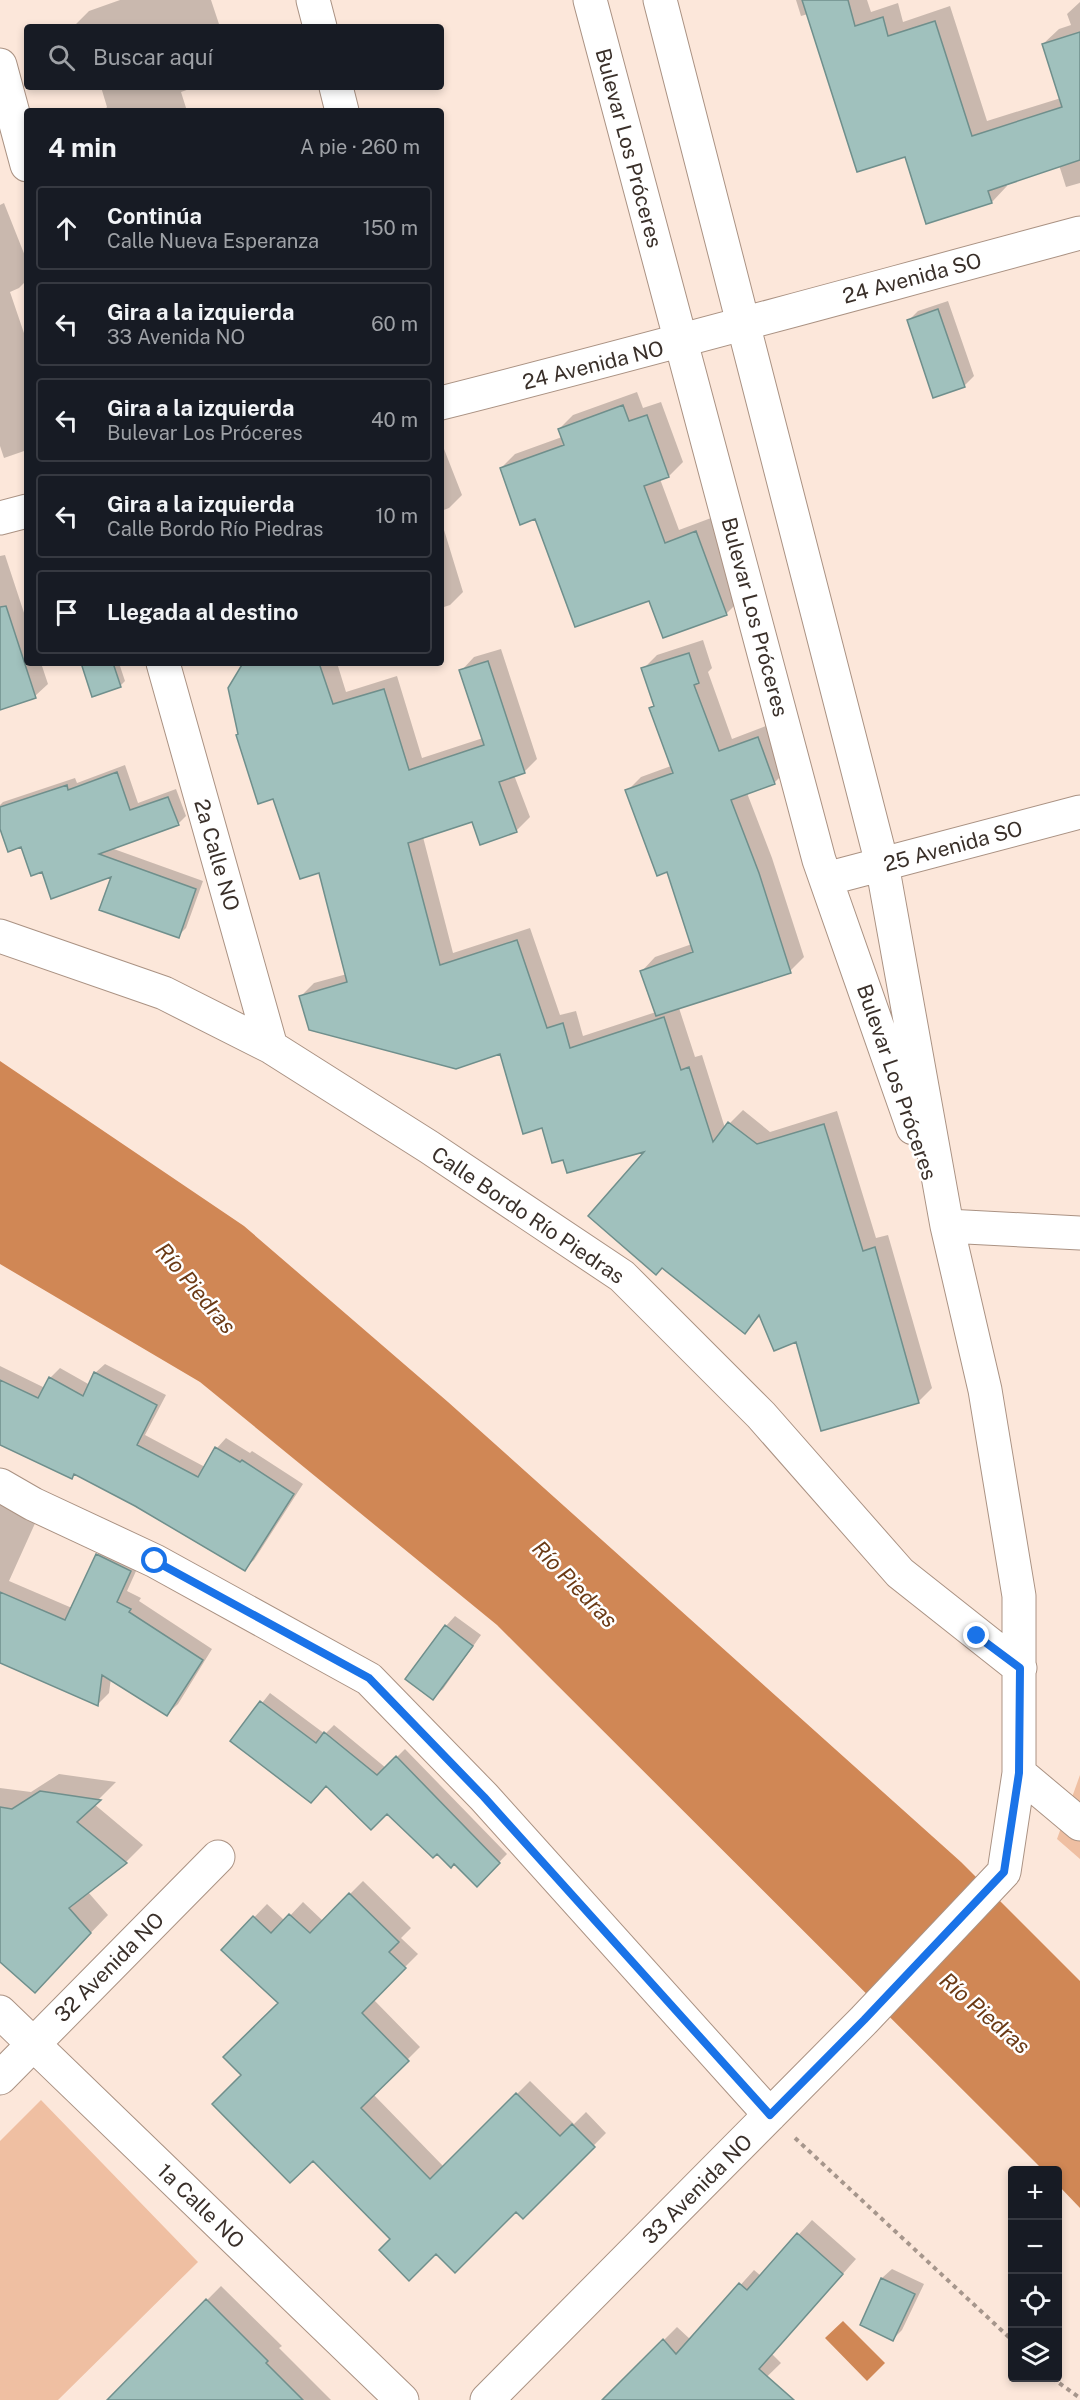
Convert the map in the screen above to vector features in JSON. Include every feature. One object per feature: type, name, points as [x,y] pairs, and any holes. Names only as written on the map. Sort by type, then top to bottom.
[{"type":"street","points":[[313,0],[319,24]]},
{"type":"street","name":"Bulevar Los Próceres","points":[[590,0],[819,860],[947,1226]]},
{"type":"street","name":"Bulevar Los Próceres","points":[[660,0],[882,864],[947,1226],[985,1390],[1018,1585],[1019,1773],[1004,1872]]},
{"type":"street","points":[[0,65],[24,154]]},
{"type":"street","points":[[337,90],[341,108]]},
{"type":"street","name":"24 Avenida SO","points":[[744,323],[1080,234]]},
{"type":"street","name":"24 Avenida NO","points":[[444,402],[682,342],[744,323]]},
{"type":"street","points":[[0,518],[24,512]]},
{"type":"street","name":"2a Calle NO","points":[[165,666],[271,1047]]},
{"type":"street","name":"25 Avenida SO","points":[[826,879],[1080,812]]},
{"type":"street","name":"Calle Bordo Río Piedras","points":[[0,936],[164,993],[271,1047],[429,1147],[622,1276],[761,1415],[900,1573],[1020,1668]]},
{"type":"street","points":[[947,1226],[1080,1233]]},
{"type":"street","points":[[0,1485],[33,1504],[155,1561],[369,1678],[484,1797],[770,2115]]},
{"type":"street","points":[[1019,1773],[1080,1824]]},
{"type":"street","name":"32 Avenida NO","points":[[0,2078],[218,1857]]},
{"type":"street","name":"33 Avenida NO","points":[[487,2400],[864,2020],[1004,1872]]},
{"type":"street","name":"1a Calle NO","points":[[0,2012],[402,2400]]},
{"type":"path","points":[[770,2115],[1008,2336]]},
{"type":"path","points":[[1058,2382],[1080,2398]]},
{"type":"shaded area","points":[[1080,1775],[1080,1859],[1057,1839]]},
{"type":"shaded area","points":[[41,2100],[198,2262],[58,2400],[0,2400],[0,2141]]},
{"type":"water","name":"Río Piedras","points":[[0,1061],[244,1226],[448,1402],[961,1862],[1080,1981],[1080,2208],[1062,2189],[1062,2166],[1039,2166],[497,1625],[200,1382],[0,1264]]},
{"type":"water","points":[[843,2321],[885,2363],[867,2381],[825,2338]]},
{"type":"building","points":[[802,0],[848,0],[855,26],[883,17],[888,36],[935,21],[972,136],[1062,107],[1042,44],[1080,32],[1080,160],[988,191],[992,203],[926,224],[905,157],[857,172]]},
{"type":"building","points":[[938,309],[965,387],[933,398],[907,320]]},
{"type":"building","points":[[623,405],[629,421],[647,415],[669,477],[644,486],[665,543],[696,531],[727,615],[663,638],[649,601],[575,627],[535,519],[520,525],[500,468],[564,445],[558,429]]},
{"type":"building","points":[[6,606],[36,698],[0,710],[0,607]]},
{"type":"building","points":[[689,653],[699,683],[694,685],[719,751],[758,737],[775,784],[731,800],[759,873],[791,973],[656,1016],[640,971],[693,952],[667,872],[657,876],[625,790],[673,773],[649,708],[654,706],[641,668]]},
{"type":"building","points":[[488,661],[525,773],[499,782],[517,832],[480,845],[472,822],[408,843],[440,965],[517,940],[547,1028],[563,1023],[570,1048],[664,1017],[681,1070],[689,1067],[713,1142],[728,1122],[757,1144],[824,1124],[863,1251],[875,1247],[919,1403],[821,1431],[796,1342],[774,1351],[759,1315],[745,1334],[662,1268],[656,1275],[588,1216],[644,1152],[567,1173],[563,1160],[552,1163],[542,1128],[523,1134],[500,1054],[456,1069],[309,1030],[299,996],[347,982],[319,873],[300,879],[273,799],[258,804],[236,735],[238,734],[228,688],[241,666],[320,666],[333,704],[384,689],[409,770],[484,745],[459,670]]},
{"type":"building","points":[[82,666],[114,666],[121,687],[92,697]]},
{"type":"building","points":[[117,772],[130,810],[168,797],[179,825],[99,854],[196,889],[179,938],[99,910],[111,877],[51,899],[42,872],[31,876],[21,847],[8,852],[0,829],[0,807],[67,785],[68,790]]},
{"type":"building","points":[[94,1372],[157,1405],[137,1445],[198,1477],[215,1447],[240,1462],[242,1460],[294,1494],[245,1571],[135,1506],[74,1474],[72,1479],[0,1445],[0,1380],[38,1398],[49,1377],[83,1396]]},
{"type":"building","points":[[96,1554],[131,1571],[117,1602],[131,1609],[129,1612],[203,1660],[167,1716],[102,1675],[98,1706],[0,1663],[0,1592],[65,1620]]},
{"type":"building","points":[[445,1625],[473,1646],[433,1700],[405,1679]]},
{"type":"building","points":[[260,1701],[316,1743],[324,1732],[377,1775],[396,1756],[500,1863],[477,1887],[454,1864],[451,1868],[437,1854],[433,1858],[387,1814],[371,1830],[326,1786],[311,1803],[230,1741]]},
{"type":"building","points":[[40,1791],[101,1800],[77,1822],[127,1863],[69,1908],[91,1933],[35,1993],[0,1962],[0,1807],[12,1809]]},
{"type":"building","points":[[349,1893],[399,1942],[389,1952],[406,1968],[362,2013],[409,2061],[361,2108],[430,2179],[516,2093],[560,2136],[572,2124],[595,2147],[523,2219],[516,2212],[455,2273],[436,2254],[409,2281],[379,2250],[390,2239],[313,2161],[290,2183],[212,2104],[241,2075],[223,2057],[278,2003],[221,1950],[253,1916],[271,1933],[289,1914],[310,1933]]},
{"type":"building","points":[[797,2233],[843,2274],[759,2369],[794,2400],[602,2400],[663,2339],[676,2354],[739,2283],[747,2290]]},
{"type":"building","points":[[881,2278],[915,2294],[893,2341],[860,2325]]},
{"type":"building","points":[[206,2299],[303,2400],[107,2400]]},
{"type":"route","points":[[155,1561],[369,1678],[484,1797],[770,2115],[864,2020],[1004,1872],[1019,1773],[1020,1668],[977,1636]]}]
